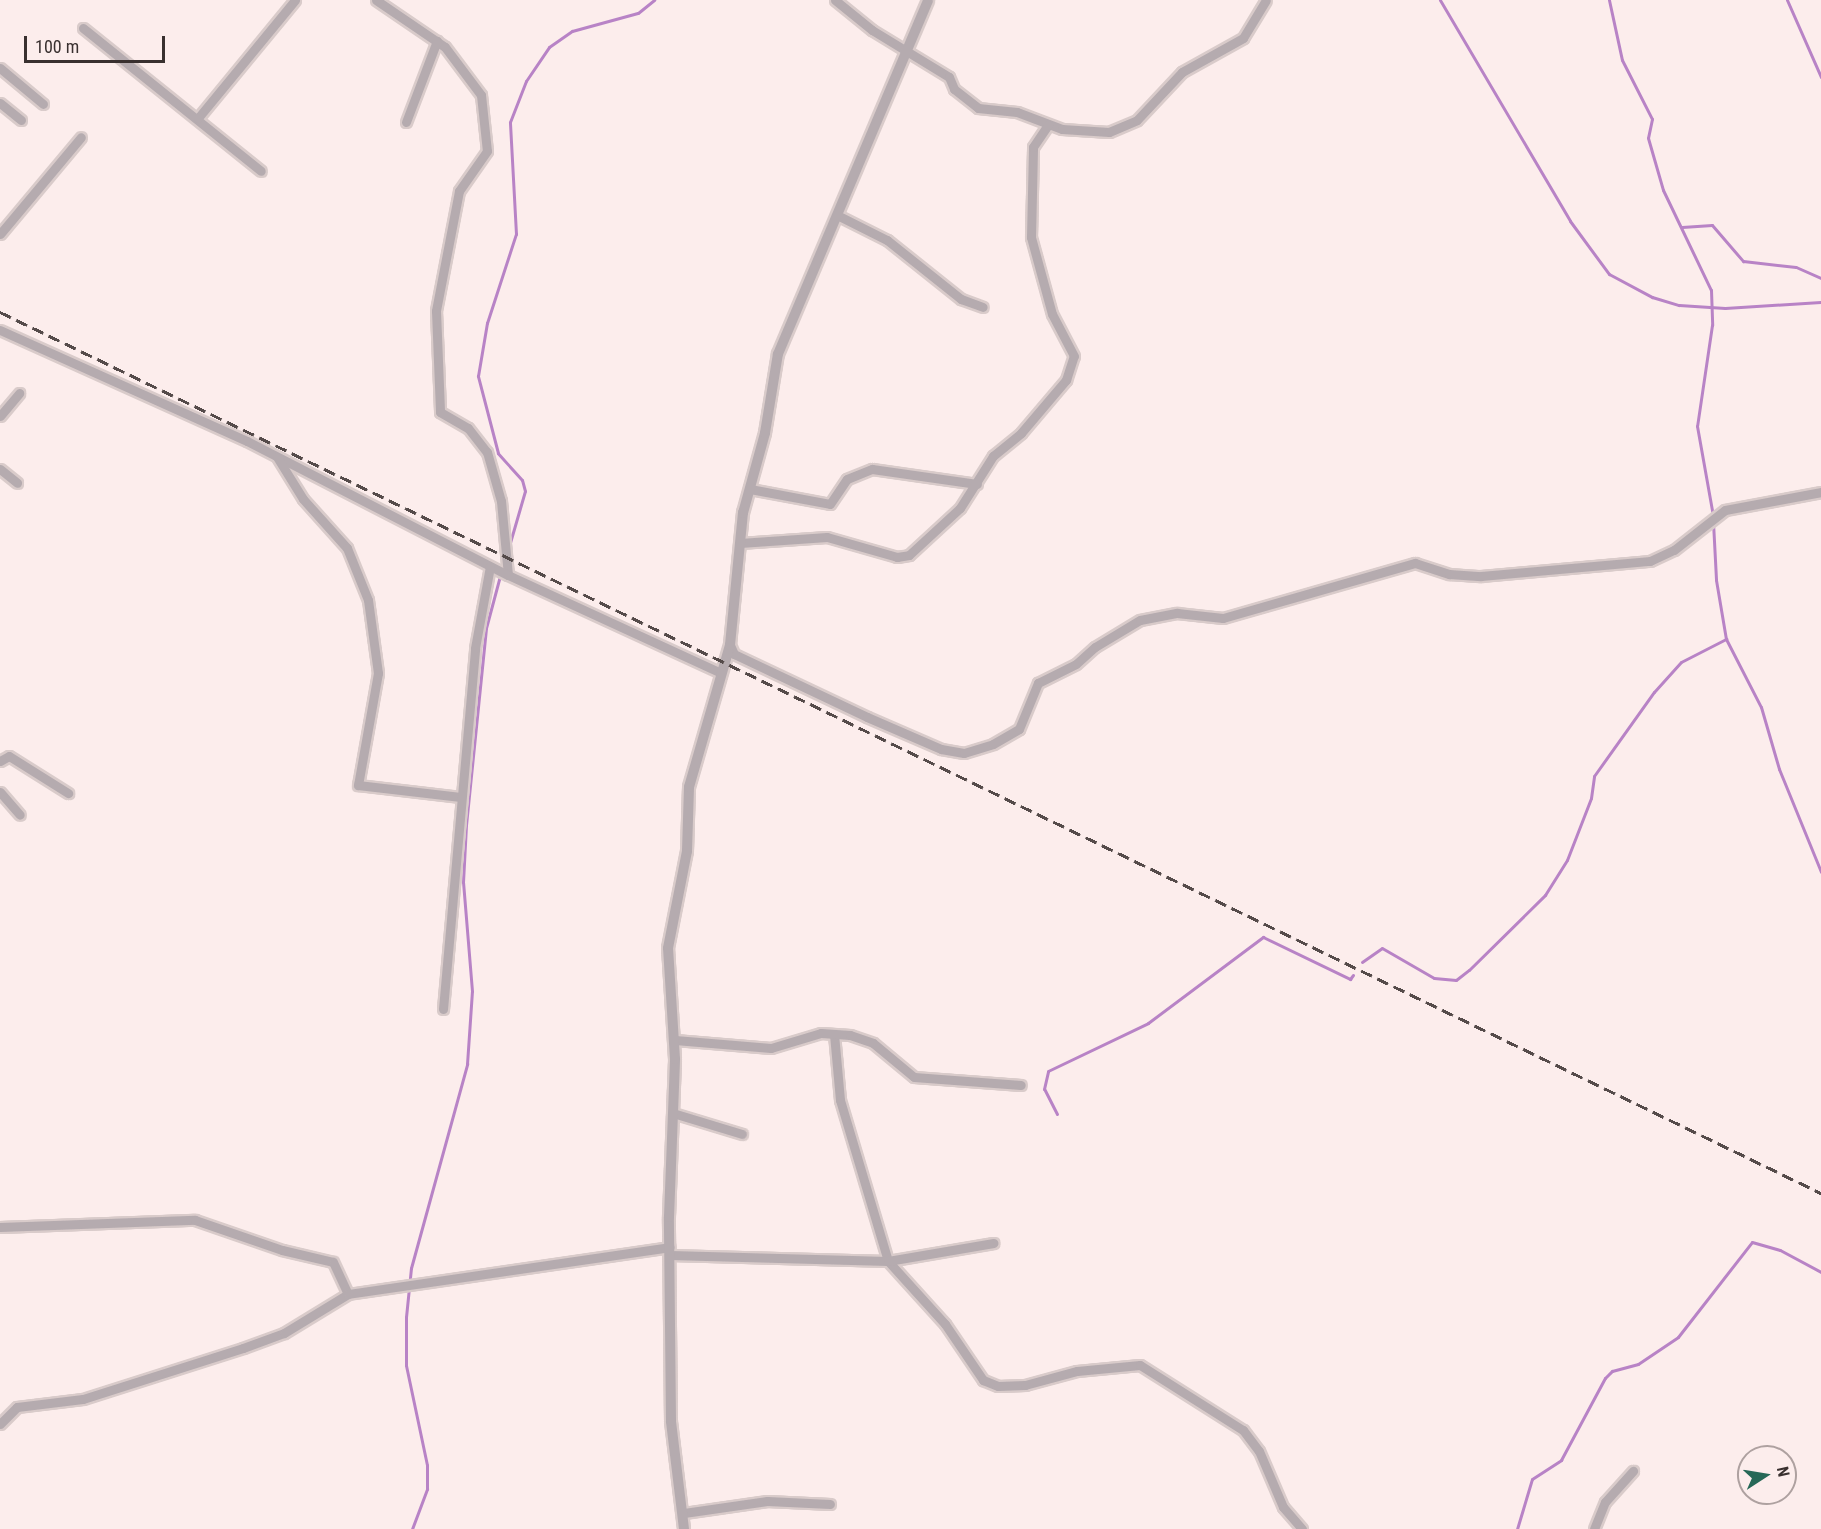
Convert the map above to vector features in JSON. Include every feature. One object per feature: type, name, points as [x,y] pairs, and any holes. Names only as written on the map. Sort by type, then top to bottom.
[{"type":"street","points":[[198,118],[295,0]]},
{"type":"street","points":[[376,0],[438,42],[481,95],[487,151],[459,191],[447,236],[436,311],[440,412],[468,428],[487,452],[501,501],[508,575]]},
{"type":"street","points":[[835,0],[949,77],[954,89],[978,108],[1017,112],[1048,125],[1109,132],[1130,125],[1182,72],[1243,38],[1266,0]]},
{"type":"street","points":[[684,1529],[684,1513],[671,1421],[670,1251],[675,1040],[668,948],[687,851],[691,777],[730,645],[740,543],[750,489],[765,433],[778,354],[839,216],[928,0]]},
{"type":"street","points":[[83,27],[261,171]]},
{"type":"street","points":[[406,122],[438,42]]},
{"type":"street","points":[[0,68],[43,104]]},
{"type":"street","points":[[0,103],[21,120]]},
{"type":"street","points":[[740,543],[838,538],[903,558],[960,508],[993,456],[1029,424],[1075,364],[1052,314],[1031,237],[1033,147],[1048,125]]},
{"type":"street","points":[[0,234],[81,137]]},
{"type":"street","points":[[839,216],[887,240],[961,299],[983,307]]},
{"type":"street","points":[[0,330],[129,385],[277,457],[508,575],[721,673]]},
{"type":"street","points":[[0,416],[19,393]]},
{"type":"street","points":[[277,457],[303,499],[346,548],[368,600],[378,673],[358,785],[460,797]]},
{"type":"street","points":[[0,469],[17,483]]},
{"type":"street","points":[[750,489],[830,504],[847,479],[872,469],[977,484]]},
{"type":"street","points":[[730,645],[734,654],[867,717],[941,749],[964,753],[993,744],[1018,729],[1038,683],[1076,664],[1095,647],[1140,620],[1177,613],[1223,618],[1415,563],[1449,574],[1481,576],[1650,561],[1674,550],[1725,510],[1821,492]]},
{"type":"street","points":[[443,1009],[475,648],[490,566]]},
{"type":"street","points":[[0,761],[9,756],[68,793]]},
{"type":"street","points":[[0,792],[20,815]]},
{"type":"street","points":[[675,1040],[771,1048],[813,1034],[834,1034],[873,1043],[914,1077],[1021,1085]]},
{"type":"street","points":[[834,1034],[840,1100],[888,1261],[938,1315],[977,1375],[988,1383],[1025,1385],[1077,1371],[1140,1365],[1229,1419],[1255,1443],[1276,1495],[1302,1529]]},
{"type":"street","points":[[673,1113],[742,1134]]},
{"type":"street","points":[[0,1227],[195,1220],[282,1250],[333,1262],[348,1294]]},
{"type":"street","points":[[0,1424],[17,1407],[83,1399],[253,1345],[284,1333],[348,1294],[670,1251],[888,1261],[993,1243]]},
{"type":"street","points":[[1594,1529],[1605,1502],[1633,1471]]},
{"type":"street","points":[[684,1513],[767,1501],[830,1504]]},
{"type":"waterway","points":[[509,546],[525,491],[522,480],[498,453],[478,376],[487,323],[516,234],[510,122],[526,81],[549,47],[572,31],[638,13],[654,0]]},
{"type":"waterway","points":[[1440,0],[1570,221],[1609,274],[1652,297],[1679,305],[1725,308],[1821,302]]},
{"type":"waterway","points":[[1609,0],[1622,60],[1652,119],[1648,138],[1663,190],[1711,290],[1712,325],[1697,426],[1713,516]]},
{"type":"waterway","points":[[1787,0],[1821,77]]},
{"type":"waterway","points":[[1682,227],[1712,225],[1743,261],[1796,267],[1821,278]]},
{"type":"waterway","points":[[1713,522],[1716,580],[1726,639],[1761,707],[1779,769],[1821,872]]},
{"type":"waterway","points":[[412,1529],[427,1489],[427,1465],[406,1365],[406,1317],[411,1268],[467,1064],[472,991],[463,882],[466,825],[486,628],[501,572]]},
{"type":"waterway","points":[[1362,962],[1382,948],[1434,978],[1456,980],[1469,970],[1545,895],[1567,860],[1591,798],[1594,776],[1654,692],[1681,662],[1726,639]]},
{"type":"waterway","points":[[1057,1114],[1044,1089],[1048,1071],[1148,1023],[1263,937],[1350,979],[1353,975]]},
{"type":"waterway","points":[[1517,1529],[1532,1479],[1561,1460],[1605,1378],[1612,1371],[1638,1364],[1678,1337],[1752,1242],[1780,1250],[1821,1272]]},
{"type":"railway","points":[[0,312],[1821,1193]]}]
